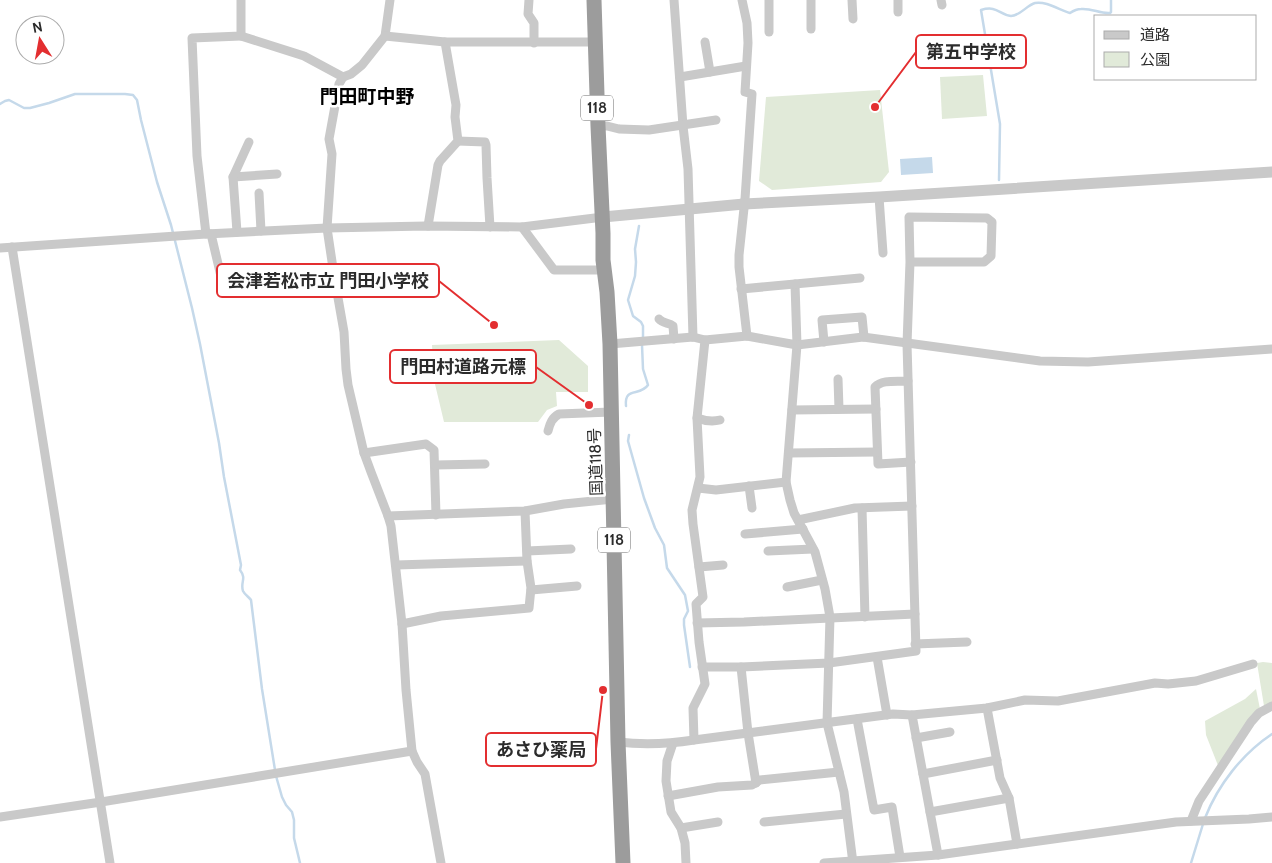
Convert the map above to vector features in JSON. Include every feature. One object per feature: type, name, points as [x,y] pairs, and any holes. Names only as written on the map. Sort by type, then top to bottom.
[{"type":"highway","name":"国道118号","points":[[594,0],[603,260],[610,344],[618,742],[623,863]]},
{"type":"street","points":[[241,0],[241,36]]},
{"type":"street","points":[[390,0],[385,36],[362,65],[351,74],[343,77],[340,84],[329,139],[332,154],[327,228],[344,332],[348,385],[364,452],[391,526],[402,624],[412,751],[425,774],[441,863]]},
{"type":"street","points":[[529,0],[528,14],[534,23],[534,43]]},
{"type":"street","points":[[674,0],[688,169],[692,338]]},
{"type":"street","points":[[742,0],[748,42],[745,92],[752,94],[739,255],[747,336]]},
{"type":"street","points":[[768,0],[770,32]]},
{"type":"street","points":[[810,0],[811,29]]},
{"type":"street","points":[[852,0],[853,19]]},
{"type":"street","points":[[898,0],[898,12]]},
{"type":"street","points":[[334,275],[234,292],[227,291],[208,234],[198,156],[192,38],[241,36],[304,56],[343,77]]},
{"type":"street","points":[[385,36],[445,42],[595,42]]},
{"type":"street","points":[[445,42],[456,105],[455,118],[458,142]]},
{"type":"street","points":[[705,42],[710,72]]},
{"type":"street","points":[[680,78],[746,66]]},
{"type":"street","points":[[598,126],[649,130],[716,120]]},
{"type":"street","points":[[237,232],[233,177],[249,142]]},
{"type":"street","points":[[428,226],[440,161],[458,142],[485,142],[490,227]]},
{"type":"street","points":[[0,248],[237,232],[327,228],[522,227],[602,217],[744,204],[1272,172]]},
{"type":"street","points":[[233,177],[277,174]]},
{"type":"street","points":[[258,193],[262,231]]},
{"type":"street","points":[[880,197],[884,253]]},
{"type":"street","points":[[702,666],[741,667],[829,664],[916,651],[907,344],[910,262],[909,217],[987,218],[992,222],[991,256],[984,262],[910,262]]},
{"type":"street","points":[[522,227],[554,270],[604,270]]},
{"type":"street","points":[[12,247],[110,863]]},
{"type":"street","points":[[742,289],[860,278]]},
{"type":"street","points":[[795,284],[797,344],[786,482],[790,500],[813,549],[830,617],[827,722],[844,792],[852,862]]},
{"type":"street","points":[[824,342],[822,320],[862,317],[864,337]]},
{"type":"street","points":[[659,319],[673,326],[674,339]]},
{"type":"street","points":[[610,344],[692,338],[705,340],[747,336],[797,344],[864,337],[1040,361],[1098,362],[1272,349]]},
{"type":"street","points":[[694,740],[694,708],[705,684],[696,604],[703,597],[692,510],[700,477],[697,418],[705,340]]},
{"type":"street","points":[[838,379],[838,410]]},
{"type":"street","points":[[908,382],[876,384],[877,452],[878,464],[911,462]]},
{"type":"street","points":[[792,410],[876,409]]},
{"type":"street","points":[[548,431],[550,422],[560,414],[611,412]]},
{"type":"street","points":[[697,418],[714,421],[720,420]]},
{"type":"street","points":[[364,452],[426,444],[434,450],[436,515]]},
{"type":"street","points":[[788,453],[877,452]]},
{"type":"street","points":[[435,465],[485,464]]},
{"type":"street","points":[[698,488],[716,490],[786,482]]},
{"type":"street","points":[[749,486],[752,508]]},
{"type":"street","points":[[388,516],[525,511],[564,504],[613,499]]},
{"type":"street","points":[[745,534],[801,524],[855,508],[912,506]]},
{"type":"street","points":[[862,508],[866,617]]},
{"type":"street","points":[[402,624],[441,616],[529,608],[531,590],[527,561],[525,511]]},
{"type":"street","points":[[527,551],[572,548]]},
{"type":"street","points":[[768,551],[813,549]]},
{"type":"street","points":[[396,565],[527,561]]},
{"type":"street","points":[[699,567],[722,565]]},
{"type":"street","points":[[786,587],[822,580]]},
{"type":"street","points":[[531,590],[577,586]]},
{"type":"street","points":[[697,622],[744,622],[915,614]]},
{"type":"street","points":[[915,644],[967,642]]},
{"type":"street","points":[[877,657],[887,715]]},
{"type":"street","points":[[618,742],[637,744],[673,743],[893,714],[912,715],[987,708],[1025,700],[1058,701],[1155,684],[1196,681],[1254,664]]},
{"type":"street","points":[[741,667],[748,733],[756,783]]},
{"type":"street","points":[[1192,822],[1199,801],[1252,722],[1259,713],[1272,706]]},
{"type":"street","points":[[987,708],[1000,778],[1009,798],[1017,844]]},
{"type":"street","points":[[912,715],[938,855]]},
{"type":"street","points":[[857,719],[874,810],[892,807],[900,857]]},
{"type":"street","points":[[916,738],[950,732]]},
{"type":"street","points":[[673,743],[667,761],[666,781],[671,812],[680,828],[685,843],[686,863]]},
{"type":"street","points":[[0,817],[412,751]]},
{"type":"street","points":[[923,774],[997,760]]},
{"type":"street","points":[[668,796],[718,787],[752,785],[760,780],[839,772]]},
{"type":"street","points":[[930,812],[1009,798]]},
{"type":"street","points":[[764,822],[846,814]]},
{"type":"street","points":[[824,863],[938,855],[1176,822],[1249,820],[1272,817]]},
{"type":"street","points":[[680,828],[718,822]]},
{"type":"green space","points":[[983,75],[987,116],[942,119],[940,77]]},
{"type":"green space","points":[[880,90],[889,172],[881,182],[772,190],[759,181],[766,97]]},
{"type":"green space","points":[[559,340],[588,366],[588,392],[556,392],[557,406],[547,410],[538,422],[444,422],[434,380],[432,345]]},
{"type":"green space","points":[[1257,663],[1272,663],[1272,704],[1264,706]]},
{"type":"green space","points":[[1256,689],[1260,709],[1219,768],[1206,735],[1205,721],[1245,699]]},
{"type":"water","points":[[932,157],[933,173],[901,175],[900,159]]},
{"type":"waterway","points":[[999,180],[1000,124],[981,10],[995,9],[1014,16],[1032,4],[1039,3],[1048,4],[1070,13],[1085,9],[1110,13],[1111,0]]},
{"type":"waterway","points":[[0,104],[9,100],[24,108],[30,108],[75,94],[125,94],[133,95],[137,100],[157,182],[171,225],[200,344],[241,565],[240,570],[243,576],[242,588],[251,600],[262,689],[275,770]]},
{"type":"waterway","points":[[639,226],[635,249],[635,276],[628,300],[633,316],[643,326],[643,338]]},
{"type":"waterway","points":[[626,406],[627,396],[645,389],[648,385],[643,369],[642,345]]},
{"type":"waterway","points":[[629,435],[628,441],[644,498],[655,528],[664,545],[667,568],[685,595],[688,611],[684,619],[684,625],[690,667]]},
{"type":"waterway","points":[[1205,818],[1210,806],[1232,771],[1251,751],[1272,734]]},
{"type":"waterway","points":[[276,776],[282,797],[292,812],[294,838],[300,863]]},
{"type":"waterway","points":[[1191,863],[1203,824]]},
{"type":"place","name":"第五中学校","points":[[875,107]]},
{"type":"place","name":"会津若松市立 門田小学校","points":[[494,325]]},
{"type":"place","name":"門田村道路元標","points":[[589,405]]},
{"type":"place","name":"あさひ薬局","points":[[603,690]]},
{"type":"district","name":"門田町中野","points":[[367,96]]}]
